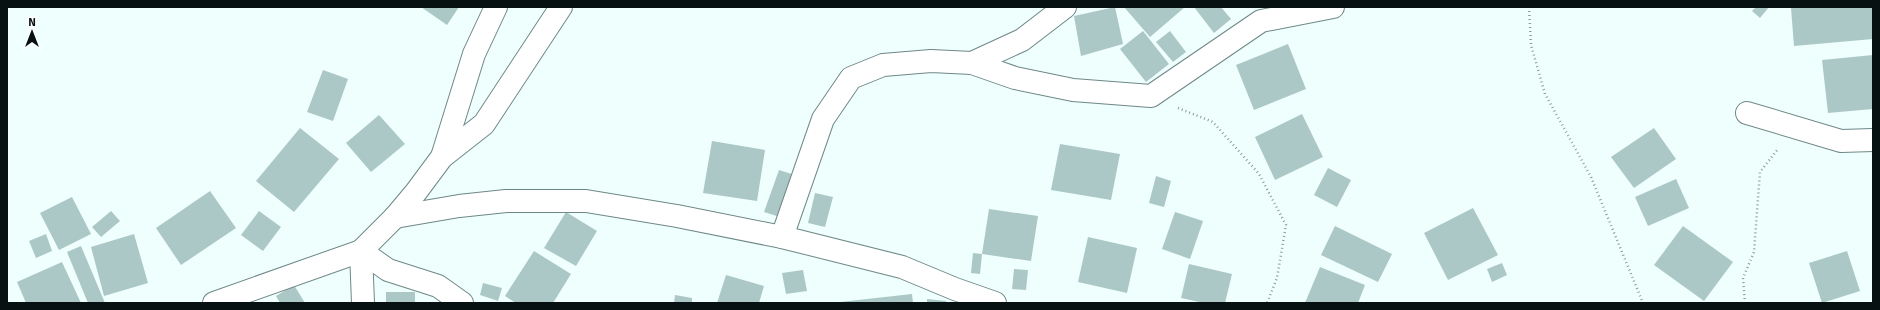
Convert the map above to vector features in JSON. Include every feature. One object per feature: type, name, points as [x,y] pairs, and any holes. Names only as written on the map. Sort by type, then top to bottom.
[{"type":"street","points":[[442,157],[474,54],[496,7]]},
{"type":"street","points":[[214,303],[361,251],[395,217],[442,157],[484,124],[561,7]]},
{"type":"street","points":[[972,63],[1022,40],[1065,7]]},
{"type":"street","points":[[782,237],[823,119],[851,78],[883,65],[931,60],[972,63],[1015,78],[1073,90],[1151,96],[1261,21],[1333,7]]},
{"type":"street","points":[[1747,113],[1841,141],[1873,140]]},
{"type":"street","points":[[395,217],[459,206],[506,201],[586,201],[677,216],[782,237],[902,267],[955,289],[995,303]]},
{"type":"street","points":[[361,251],[363,303]]},
{"type":"street","points":[[361,251],[388,270],[438,286],[462,303]]},
{"type":"path","points":[[1529,7],[1531,45],[1545,94],[1591,177],[1643,303]]},
{"type":"path","points":[[1151,96],[1213,122],[1259,174],[1286,225],[1277,278],[1267,303]]},
{"type":"path","points":[[1745,303],[1743,278],[1754,252],[1760,172],[1795,127]]},
{"type":"building","points":[[421,7],[459,7],[447,25]]},
{"type":"building","points":[[1115,7],[1123,44],[1081,56],[1074,16]]},
{"type":"building","points":[[1124,7],[1185,7],[1150,37]]},
{"type":"building","points":[[1194,7],[1221,7],[1231,19],[1214,33]]},
{"type":"building","points":[[1756,7],[1769,7],[1760,18],[1752,11]]},
{"type":"building","points":[[1873,7],[1873,39],[1794,46],[1791,8]]},
{"type":"building","points":[[1143,31],[1169,64],[1146,82],[1120,49]]},
{"type":"building","points":[[1170,31],[1186,52],[1173,62],[1156,42]]},
{"type":"building","points":[[1288,44],[1306,89],[1254,110],[1236,65]]},
{"type":"building","points":[[1873,55],[1873,109],[1828,113],[1822,60]]},
{"type":"building","points":[[323,70],[348,79],[333,121],[307,112]]},
{"type":"building","points":[[1302,114],[1323,157],[1275,180],[1255,137]]},
{"type":"building","points":[[379,115],[405,144],[371,172],[346,143]]},
{"type":"building","points":[[300,128],[339,159],[294,212],[256,181]]},
{"type":"building","points":[[1654,128],[1676,159],[1634,188],[1611,157]]},
{"type":"building","points":[[712,141],[765,150],[757,201],[703,193]]},
{"type":"building","points":[[1060,144],[1120,154],[1111,200],[1051,190]]},
{"type":"building","points":[[1328,168],[1351,180],[1337,207],[1314,195]]},
{"type":"building","points":[[779,170],[798,176],[783,218],[764,212]]},
{"type":"building","points":[[1156,176],[1171,181],[1164,207],[1149,203]]},
{"type":"building","points":[[1676,179],[1689,208],[1648,226],[1635,197]]},
{"type":"building","points":[[210,191],[236,228],[181,265],[156,228]]},
{"type":"building","points":[[815,193],[833,197],[825,227],[808,223]]},
{"type":"building","points":[[72,197],[91,234],[59,250],[40,213]]},
{"type":"building","points":[[1473,208],[1498,255],[1448,280],[1424,233]]},
{"type":"building","points":[[989,209],[1038,216],[1031,261],[982,254]]},
{"type":"building","points":[[111,211],[120,221],[101,237],[92,227]]},
{"type":"building","points":[[259,211],[281,227],[263,251],[241,235]]},
{"type":"building","points":[[566,212],[597,231],[576,266],[544,248]]},
{"type":"building","points":[[1175,212],[1203,221],[1190,259],[1162,249]]},
{"type":"building","points":[[1335,226],[1392,254],[1378,282],[1321,255]]},
{"type":"building","points":[[1683,226],[1733,262],[1704,301],[1654,265]]},
{"type":"building","points":[[46,234],[52,251],[36,258],[29,241]]},
{"type":"building","points":[[134,234],[148,283],[104,296],[91,247]]},
{"type":"building","points":[[1088,237],[1137,248],[1127,293],[1078,282]]},
{"type":"building","points":[[81,246],[105,303],[88,303],[67,252]]},
{"type":"building","points":[[534,251],[571,274],[553,303],[516,303],[505,296]]},
{"type":"building","points":[[1847,251],[1860,291],[1822,303],[1809,263]]},
{"type":"building","points":[[973,253],[982,254],[980,274],[971,273]]},
{"type":"building","points":[[62,262],[81,303],[26,303],[17,282]]},
{"type":"building","points":[[1502,263],[1507,275],[1492,282],[1487,269]]},
{"type":"building","points":[[1189,264],[1232,274],[1225,303],[1204,303],[1181,298]]},
{"type":"building","points":[[1320,267],[1365,285],[1358,303],[1305,303]]},
{"type":"building","points":[[1014,269],[1028,270],[1026,290],[1012,289]]},
{"type":"building","points":[[803,270],[807,291],[786,294],[782,273]]},
{"type":"building","points":[[726,275],[764,286],[759,303],[717,303]]},
{"type":"building","points":[[483,283],[502,288],[498,301],[480,295]]},
{"type":"building","points":[[294,285],[305,303],[280,303],[276,296]]},
{"type":"building","points":[[386,292],[415,292],[415,303],[386,303]]},
{"type":"building","points":[[912,294],[913,303],[840,303],[840,302]]},
{"type":"building","points":[[675,295],[692,298],[692,303],[674,303]]},
{"type":"building","points":[[927,299],[946,301],[946,303],[927,303]]}]
